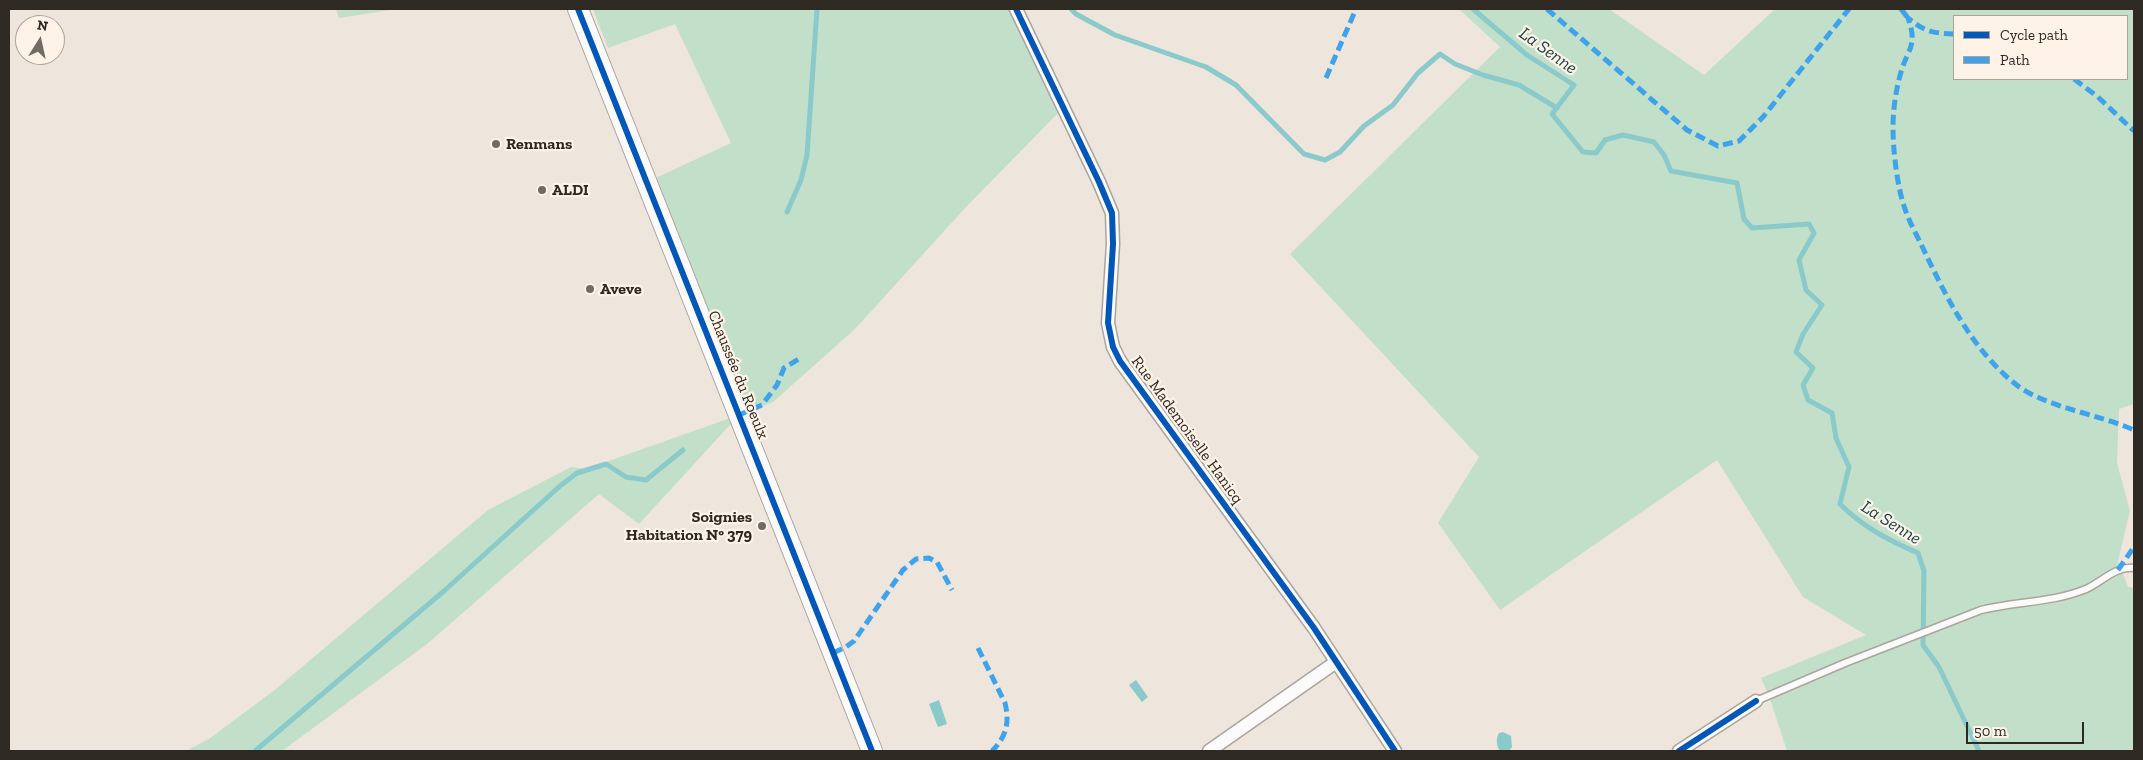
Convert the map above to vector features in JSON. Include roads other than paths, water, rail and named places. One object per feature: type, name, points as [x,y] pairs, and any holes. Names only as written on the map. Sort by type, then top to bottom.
[{"type":"main road","name":"Chaussée du Roeulx","points":[[578,9],[872,751]]},
{"type":"street","name":"Rue Mademoiselle Hanicq","points":[[1016,9],[1112,213],[1108,323],[1114,347],[1120,361],[1308,620],[1395,751]]},
{"type":"street","points":[[1209,751],[1336,662]]},
{"type":"street","points":[[1679,751],[1756,701]]},
{"type":"lane","points":[[1756,701],[1981,610],[2004,604],[2061,598],[2088,588],[2118,570],[2134,568]]},
{"type":"water","points":[[1136,680],[1148,697],[1142,702],[1129,685]]},
{"type":"water","points":[[939,700],[947,724],[938,727],[929,704]]},
{"type":"water","points":[[1503,732],[1511,736],[1512,747],[1509,751],[1500,751],[1498,747],[1498,735]]},
{"type":"waterway","points":[[787,212],[801,180],[807,155],[817,9]]},
{"type":"waterway","points":[[1071,9],[1076,14],[1115,35],[1206,67],[1236,85],[1304,154],[1325,160],[1340,152],[1364,126],[1393,105],[1418,73],[1440,54],[1455,64],[1483,75],[1519,85],[1557,108]]},
{"type":"waterway","name":"La Senne","points":[[1473,9],[1527,55],[1574,85],[1552,114],[1583,152],[1596,153],[1605,140],[1623,135],[1654,142],[1664,155],[1671,171],[1737,183],[1744,219],[1752,228],[1809,224],[1814,233],[1799,260],[1806,290],[1822,305],[1803,334],[1796,352],[1813,368],[1803,385],[1808,400],[1832,413],[1836,438],[1849,467],[1840,504],[1858,520],[1876,532],[1918,553],[1924,571],[1923,645],[1939,667],[1979,751]]},
{"type":"waterway","points":[[255,751],[444,591],[560,486],[577,473],[606,464],[626,477],[646,480],[683,450]]},
{"type":"place","name":"Renmans","points":[[496,144]]},
{"type":"place","name":"ALDI","points":[[542,190]]},
{"type":"place","name":"Aveve","points":[[590,289]]},
{"type":"place","name":"Soignies Habitation N° 379","points":[[762,526]]}]
